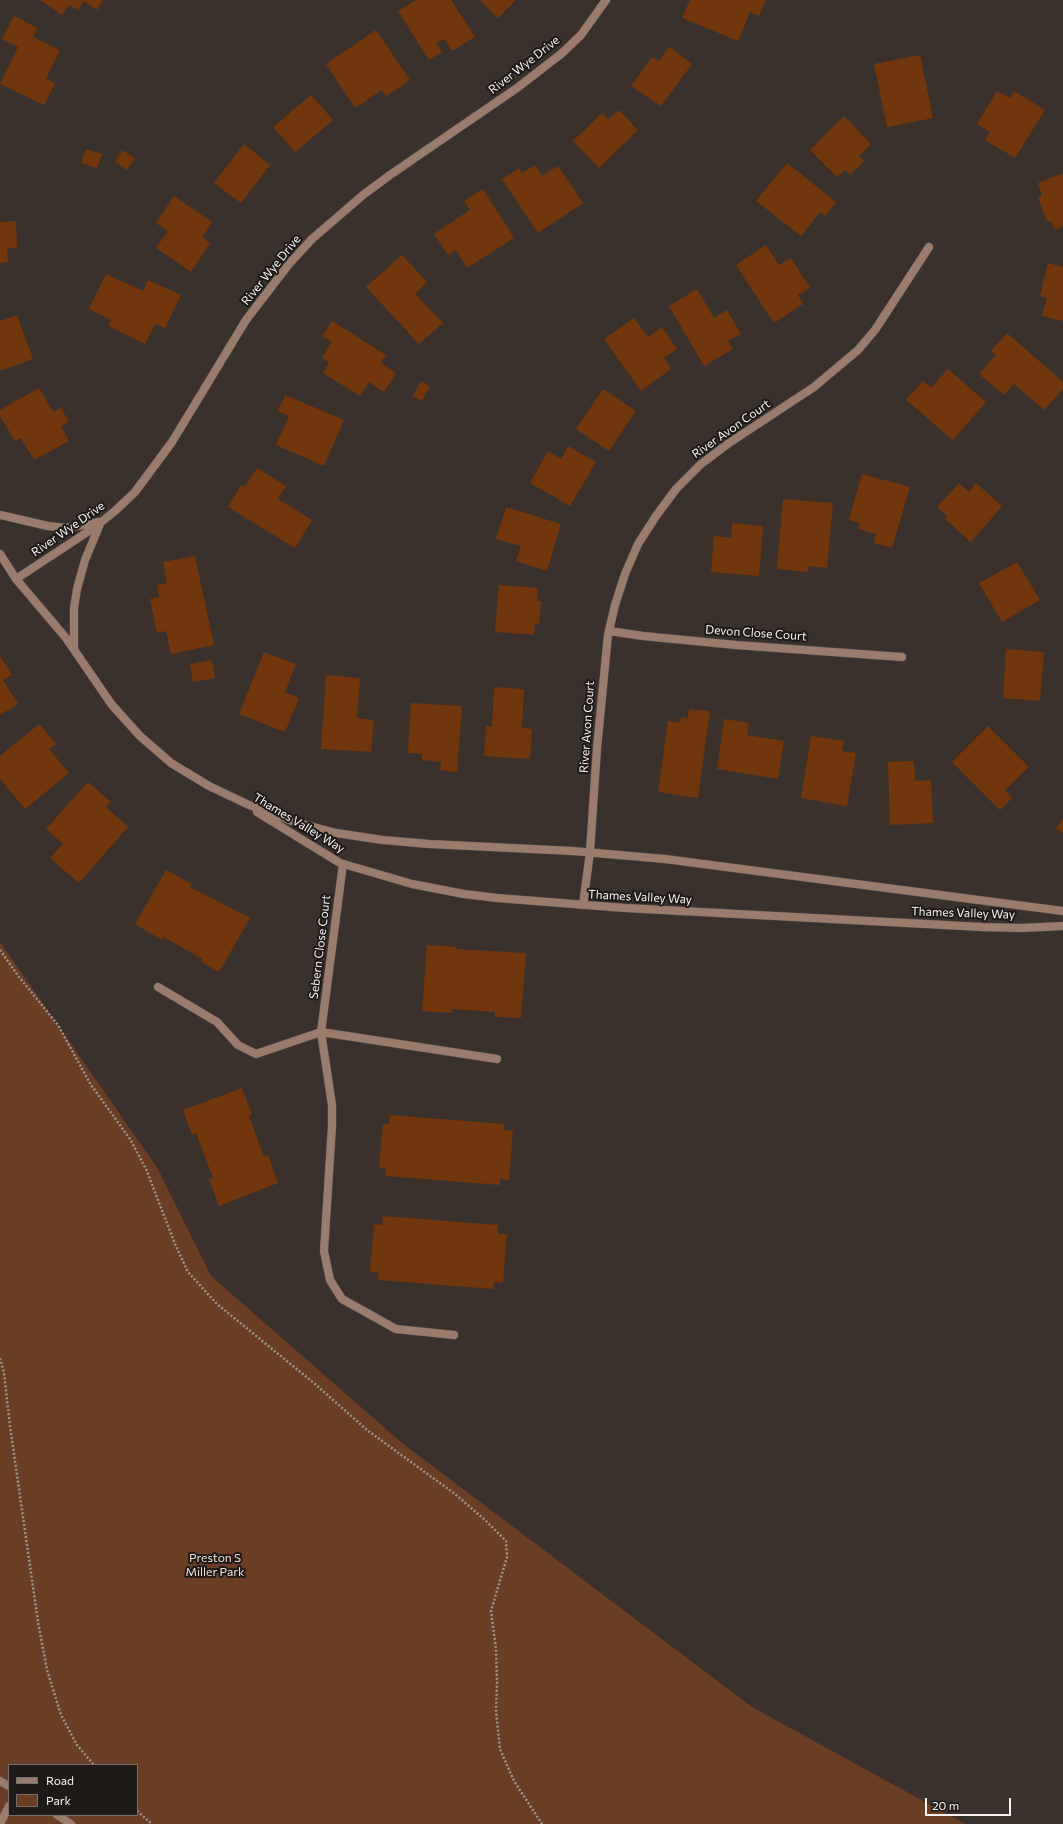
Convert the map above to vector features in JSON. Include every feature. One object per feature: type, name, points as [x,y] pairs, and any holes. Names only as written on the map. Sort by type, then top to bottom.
[{"type":"street","name":"River Wye Drive","points":[[16,579],[100,522],[115,511],[135,492],[154,469],[172,442],[246,320],[289,264],[312,239],[390,175],[517,88],[561,54],[581,35],[606,0]]},
{"type":"street","name":"River Avon Court","points":[[583,905],[590,852],[601,695],[609,631],[615,605],[625,574],[638,544],[676,489],[701,464],[729,443],[814,387],[858,350],[876,330],[929,247]]},
{"type":"street","points":[[0,514],[30,523],[66,528],[100,522]]},
{"type":"street","points":[[74,649],[74,614],[77,589],[85,560],[100,522]]},
{"type":"street","name":"Thames Valley Way","points":[[0,554],[16,579],[74,649],[112,705],[140,736],[171,763],[190,775],[237,800],[343,864],[376,875],[436,889],[496,898],[583,905],[982,927],[1021,928],[1063,926]]},
{"type":"street","name":"Devon Close Court","points":[[609,631],[643,636],[736,645],[902,657]]},
{"type":"street","name":"Thames Valley Way","points":[[237,800],[292,821],[336,833],[383,840],[590,852],[672,860],[1063,911]]},
{"type":"street","name":"Sebern Close Court","points":[[343,864],[321,1032],[332,1105],[324,1251],[330,1280],[342,1299],[396,1329],[454,1335]]},
{"type":"street","points":[[158,987],[217,1022],[238,1045],[256,1054],[321,1032],[497,1059]]},
{"type":"street","points":[[0,1824],[8,1808]]},
{"type":"street","points":[[59,1816],[71,1824]]},
{"type":"path","points":[[0,950],[19,977],[58,1025],[91,1085],[130,1139],[146,1169],[175,1244],[188,1272],[217,1304],[315,1384],[366,1430],[455,1494],[486,1520],[506,1541],[507,1557],[491,1610],[496,1649],[496,1712],[500,1749],[514,1781],[542,1824]]},
{"type":"path","points":[[0,1358],[4,1373],[10,1426],[38,1622],[47,1670],[61,1715],[77,1745],[93,1764]]},
{"type":"path","points":[[138,1812],[152,1824]]},
{"type":"green space","name":"Preston S Miller Park","points":[[0,942],[158,1169],[211,1276],[402,1443],[752,1707],[965,1824],[0,1824]]},
{"type":"building","points":[[40,0],[103,0],[97,10],[84,1],[78,10],[69,5],[62,15]]},
{"type":"building","points":[[416,0],[451,0],[475,37],[452,51],[444,39],[436,43],[442,52],[429,60],[398,11]]},
{"type":"building","points":[[480,0],[516,0],[498,18]]},
{"type":"building","points":[[690,0],[766,0],[759,16],[750,12],[738,41],[682,18]]},
{"type":"building","points":[[14,16],[37,28],[33,37],[60,50],[46,79],[55,83],[44,105],[0,84],[18,47],[2,39]]},
{"type":"building","points":[[376,30],[410,80],[386,96],[382,90],[355,108],[326,64]]},
{"type":"building","points":[[669,47],[692,64],[661,106],[631,86],[652,57],[659,61]]},
{"type":"building","points":[[920,55],[933,118],[887,127],[874,64]]},
{"type":"building","points":[[997,91],[1010,98],[1014,91],[1045,110],[1015,158],[985,140],[990,132],[977,124]]},
{"type":"building","points":[[311,95],[333,120],[295,152],[273,127]]},
{"type":"building","points":[[619,110],[638,130],[599,168],[573,141],[602,113],[608,119]]},
{"type":"building","points":[[844,116],[871,144],[859,156],[864,161],[850,175],[845,170],[837,177],[810,150]]},
{"type":"building","points":[[244,144],[270,165],[241,203],[214,183]]},
{"type":"building","points":[[86,149],[102,154],[97,168],[81,163]]},
{"type":"building","points":[[122,150],[135,158],[127,170],[115,162]]},
{"type":"building","points":[[787,163],[836,202],[825,216],[820,212],[801,236],[756,201]]},
{"type":"building","points":[[535,165],[542,176],[558,166],[583,203],[538,233],[502,179],[519,168],[522,173]]},
{"type":"building","points":[[1063,173],[1063,226],[1055,230],[1051,221],[1047,222],[1038,198],[1042,196],[1038,183]]},
{"type":"building","points":[[483,189],[514,238],[467,268],[456,250],[448,255],[434,234],[470,210],[464,201]]},
{"type":"building","points":[[174,196],[212,222],[202,237],[210,243],[191,272],[156,248],[168,231],[156,223]]},
{"type":"building","points":[[16,221],[17,248],[7,248],[8,262],[0,263],[0,222]]},
{"type":"building","points":[[766,245],[779,265],[791,258],[810,288],[798,295],[803,304],[774,323],[736,265]]},
{"type":"building","points":[[402,255],[427,282],[415,294],[443,323],[419,344],[366,287]]},
{"type":"building","points":[[1048,263],[1063,267],[1063,321],[1042,316],[1047,298],[1040,296]]},
{"type":"building","points":[[106,274],[143,291],[148,280],[181,295],[165,328],[155,324],[145,344],[108,326],[111,320],[89,309]]},
{"type":"building","points":[[697,289],[714,318],[727,310],[741,334],[728,341],[733,349],[704,366],[669,306]]},
{"type":"building","points":[[17,315],[33,359],[0,371],[0,321]]},
{"type":"building","points":[[634,318],[648,337],[662,327],[677,349],[664,358],[671,369],[641,391],[604,339]]},
{"type":"building","points":[[332,321],[386,355],[381,363],[396,373],[384,392],[369,382],[360,396],[323,373],[329,362],[322,358],[332,342],[322,336]]},
{"type":"building","points":[[1007,333],[1063,382],[1063,389],[1044,410],[1014,384],[1004,395],[979,374],[996,355],[991,351]]},
{"type":"building","points":[[948,369],[986,402],[953,440],[906,400],[923,381],[931,388]]},
{"type":"building","points":[[421,381],[430,386],[422,401],[413,396]]},
{"type":"building","points":[[39,388],[53,412],[61,408],[69,422],[61,426],[69,441],[34,460],[21,438],[15,441],[0,416],[0,410]]},
{"type":"building","points":[[603,389],[636,411],[609,451],[576,429]]},
{"type":"building","points":[[285,395],[344,420],[324,466],[276,445],[289,416],[278,411]]},
{"type":"building","points":[[568,446],[596,462],[570,506],[530,483],[548,451],[561,459]]},
{"type":"building","points":[[257,468],[286,486],[278,499],[312,520],[295,548],[228,507],[241,485],[245,487]]},
{"type":"building","points":[[862,474],[910,487],[892,548],[874,543],[876,534],[859,529],[860,523],[849,520]]},
{"type":"building","points":[[959,483],[969,492],[976,483],[1002,506],[971,542],[945,519],[947,516],[937,507]]},
{"type":"building","points":[[783,499],[833,503],[827,568],[809,566],[808,572],[777,569]]},
{"type":"building","points":[[506,507],[561,524],[547,571],[516,561],[521,546],[496,539]]},
{"type":"building","points":[[732,523],[763,526],[759,576],[711,572],[714,536],[731,538]]},
{"type":"building","points":[[195,556],[214,645],[171,654],[166,631],[157,633],[150,599],[159,597],[157,585],[167,583],[163,562]]},
{"type":"building","points":[[1017,562],[1040,600],[1002,622],[979,583]]},
{"type":"building","points":[[499,585],[538,588],[537,601],[541,601],[539,624],[535,623],[534,635],[495,632]]},
{"type":"building","points":[[1006,649],[1044,652],[1040,701],[1003,698]]},
{"type":"building","points":[[264,652],[296,664],[285,692],[299,698],[285,732],[239,714]]},
{"type":"building","points":[[0,656],[12,675],[3,680],[18,704],[0,715]]},
{"type":"building","points":[[212,660],[215,678],[193,682],[190,664]]},
{"type":"building","points":[[326,675],[360,678],[357,718],[374,720],[371,752],[321,749]]},
{"type":"building","points":[[494,687],[524,689],[522,728],[532,729],[530,759],[484,756],[486,726],[492,727]]},
{"type":"building","points":[[411,703],[462,706],[457,772],[440,770],[441,762],[422,760],[422,754],[408,753]]},
{"type":"building","points":[[689,709],[710,711],[698,798],[658,792],[668,721],[680,723],[681,717],[688,718]]},
{"type":"building","points":[[724,719],[749,723],[747,735],[784,741],[778,779],[717,769]]},
{"type":"building","points":[[39,724],[56,744],[49,749],[69,773],[25,809],[0,779],[0,756]]},
{"type":"building","points":[[988,726],[1029,767],[1005,790],[1012,798],[1000,810],[952,762]]},
{"type":"building","points":[[811,736],[844,741],[842,751],[856,753],[847,806],[801,798]]},
{"type":"building","points":[[914,761],[915,781],[931,780],[933,823],[890,825],[888,762]]},
{"type":"building","points":[[88,782],[111,802],[106,807],[128,827],[79,883],[50,858],[63,844],[46,829]]},
{"type":"building","points":[[1063,819],[1063,833],[1056,828]]},
{"type":"building","points":[[166,870],[192,884],[190,887],[250,918],[219,972],[201,962],[202,959],[164,937],[162,940],[135,924]]},
{"type":"building","points":[[427,945],[456,947],[456,949],[526,953],[521,1018],[495,1017],[495,1012],[452,1009],[451,1013],[422,1011]]},
{"type":"building","points":[[242,1088],[252,1114],[249,1116],[264,1157],[268,1155],[278,1183],[219,1206],[209,1179],[213,1178],[196,1133],[192,1135],[183,1110]]},
{"type":"building","points":[[390,1115],[504,1124],[504,1130],[513,1131],[509,1180],[500,1179],[500,1185],[386,1176],[386,1169],[379,1168],[383,1124],[389,1124]]},
{"type":"building","points":[[383,1216],[498,1225],[498,1234],[507,1234],[503,1283],[494,1282],[493,1289],[378,1280],[379,1273],[370,1272],[374,1224],[382,1225]]}]
